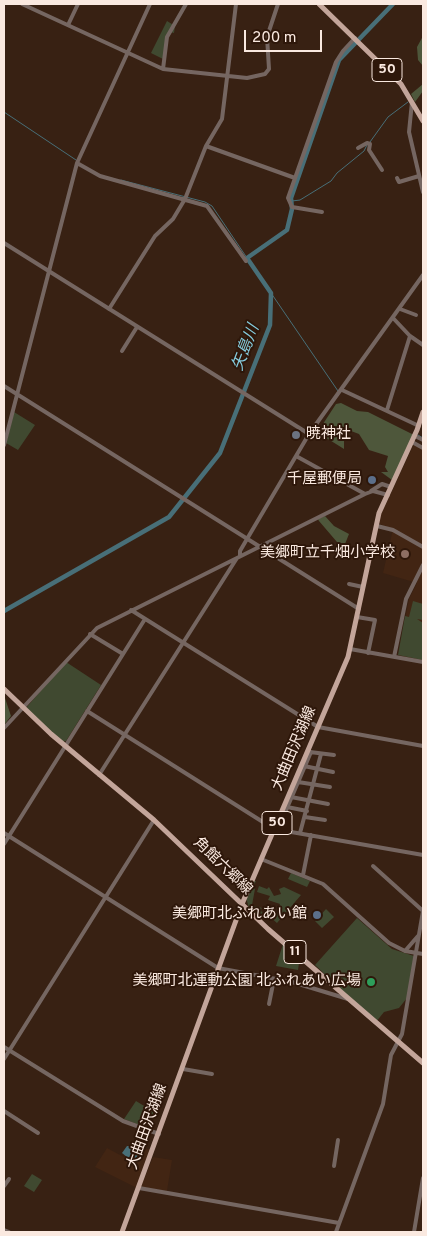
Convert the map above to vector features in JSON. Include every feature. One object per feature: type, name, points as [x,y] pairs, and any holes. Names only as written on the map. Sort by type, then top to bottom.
[{"type":"main road","name":"50","points":[[319,4],[401,84],[423,121]]},
{"type":"main road","name":"大曲田沢湖線","points":[[122,1232],[242,904],[261,858],[276,829],[350,650],[376,526],[391,487],[415,436],[423,412]]},
{"type":"main road","name":"角館六郷線","points":[[4,689],[65,747],[154,820],[242,904],[423,1063]]},
{"type":"street","points":[[22,4],[163,68],[251,78],[267,72],[269,65],[267,37],[278,4]]},
{"type":"street","points":[[68,25],[78,4]]},
{"type":"street","points":[[4,445],[77,163],[150,4]]},
{"type":"street","points":[[163,68],[167,37],[186,4]]},
{"type":"street","points":[[109,309],[155,236],[173,219],[186,197],[206,146],[222,119],[236,4]]},
{"type":"street","points":[[322,212],[293,207],[288,198],[336,62],[343,51],[357,40]]},
{"type":"street","points":[[412,102],[409,132],[423,192]]},
{"type":"street","points":[[358,148],[369,144],[369,150],[382,170]]},
{"type":"street","points":[[206,146],[295,178]]},
{"type":"street","points":[[77,163],[100,176],[186,197],[212,209],[246,261]]},
{"type":"street","points":[[396,178],[399,182],[419,176]]},
{"type":"street","points":[[4,243],[309,434]]},
{"type":"street","points":[[99,775],[240,556],[240,551],[309,434],[423,275]]},
{"type":"street","points":[[400,309],[416,315]]},
{"type":"street","points":[[393,318],[410,336],[423,345]]},
{"type":"street","points":[[122,351],[137,327]]},
{"type":"street","points":[[387,410],[410,336]]},
{"type":"street","points":[[4,386],[359,609]]},
{"type":"street","points":[[342,390],[419,426]]},
{"type":"street","points":[[415,436],[423,440]]},
{"type":"street","points":[[412,442],[423,448]]},
{"type":"street","points":[[296,456],[367,493],[373,491],[388,495]]},
{"type":"street","points":[[4,728],[90,634],[132,610],[382,484],[391,487]]},
{"type":"street","points":[[376,526],[393,530],[423,547]]},
{"type":"street","points":[[394,657],[406,599],[423,565]]},
{"type":"street","points":[[349,584],[363,587]]},
{"type":"street","points":[[132,610],[318,727],[423,746]]},
{"type":"street","points":[[357,618],[375,620],[368,652]]},
{"type":"street","points":[[4,844],[145,619]]},
{"type":"street","points":[[90,634],[123,654]]},
{"type":"street","points":[[350,650],[423,662]]},
{"type":"street","points":[[87,711],[276,829],[423,855]]},
{"type":"street","points":[[276,829],[298,782],[309,751],[334,755]]},
{"type":"street","points":[[300,833],[315,785],[321,754]]},
{"type":"street","points":[[304,766],[333,772]]},
{"type":"street","points":[[298,782],[330,787]]},
{"type":"street","points":[[291,797],[328,804]]},
{"type":"street","points":[[287,807],[307,811]]},
{"type":"street","points":[[305,816],[325,820]]},
{"type":"street","points":[[4,1059],[154,820]]},
{"type":"street","points":[[4,833],[218,968],[274,979],[349,999]]},
{"type":"street","points":[[303,875],[311,835]]},
{"type":"street","points":[[261,858],[324,884],[389,943],[405,951],[423,954]]},
{"type":"street","points":[[336,1232],[383,1104],[391,1055],[398,1043],[423,911],[373,866]]},
{"type":"street","points":[[405,951],[420,934]]},
{"type":"street","points":[[269,1004],[274,979]]},
{"type":"street","points":[[4,1047],[123,1120],[159,1134]]},
{"type":"street","points":[[182,1069],[212,1074]]},
{"type":"street","points":[[4,1111],[38,1132]]},
{"type":"street","points":[[334,1166],[338,1140]]},
{"type":"street","points":[[414,1232],[423,1178]]},
{"type":"street","points":[[4,1186],[8,1179]]},
{"type":"street","points":[[139,1188],[339,1223]]},
{"type":"street","points":[[4,1230],[9,1232]]},
{"type":"shaded area","name":"美郷町立千畑小学校","points":[[414,444],[423,449],[423,662],[398,655],[409,599],[417,583],[383,573],[393,529],[380,524],[378,521]]},
{"type":"shaded area","points":[[107,1148],[135,1163],[146,1149],[152,1149],[137,1188],[95,1167]]},
{"type":"shaded area","points":[[153,1157],[172,1160],[167,1191],[141,1187]]},
{"type":"green space","points":[[167,21],[175,26],[174,33],[170,32],[163,59],[151,53]]},
{"type":"green space","points":[[423,36],[423,66],[418,60],[417,47]]},
{"type":"green space","points":[[423,84],[423,91],[415,102],[411,94]]},
{"type":"green space","points":[[341,403],[357,411],[368,412],[414,435],[392,480],[381,472],[388,472],[385,467],[388,456],[369,450],[359,434],[351,431],[344,440],[344,449],[320,434],[321,427],[336,404]]},
{"type":"green space","points":[[14,412],[35,425],[18,450],[6,443]]},
{"type":"green space","points":[[325,516],[334,526],[349,534],[343,549],[319,521],[318,519]]},
{"type":"green space","points":[[413,601],[423,604],[423,620],[417,619],[423,623],[423,660],[398,655],[405,616],[409,617]]},
{"type":"green space","points":[[66,662],[101,685],[66,741],[62,742],[25,709]]},
{"type":"green space","points":[[4,695],[11,716],[4,725]]},
{"type":"green space","points":[[291,873],[310,881],[307,887],[288,879]]},
{"type":"green space","points":[[254,881],[256,881],[253,887],[255,889],[252,905],[262,908],[260,910],[263,913],[259,917],[249,908],[246,898]]},
{"type":"green space","points":[[259,886],[267,889],[269,887],[274,896],[281,894],[279,889],[284,887],[301,895],[277,923],[270,917],[278,911],[280,904],[268,900],[270,896],[257,892]]},
{"type":"green space","points":[[326,909],[334,917],[322,928],[315,921]]},
{"type":"green space","name":"美郷町北運動公園 北ふれあい広場","points":[[357,918],[392,949],[414,956],[407,998],[399,1008],[384,1012],[376,1022],[315,965]]},
{"type":"green space","points":[[283,944],[293,951],[288,959],[299,963],[298,970],[276,966]]},
{"type":"green space","points":[[136,1101],[154,1112],[145,1127],[124,1119]]},
{"type":"green space","points":[[32,1174],[42,1180],[34,1192],[24,1186]]},
{"type":"water","points":[[127,1146],[143,1148],[133,1162],[122,1153]]},
{"type":"waterway","name":"矢島川","points":[[4,611],[169,517],[220,453],[270,325],[271,293],[247,258],[287,230],[292,209],[291,198],[339,60],[393,4]]},
{"type":"waterway","points":[[370,142],[388,117],[408,102]]},
{"type":"waterway","points":[[4,112],[76,160]]},
{"type":"waterway","points":[[292,201],[300,200],[331,181],[337,173],[364,151],[367,145]]},
{"type":"waterway","points":[[121,180],[205,202],[212,206],[247,258]]},
{"type":"waterway","points":[[271,293],[338,391]]},
{"type":"waterway","points":[[418,435],[423,438]]},
{"type":"place","name":"暁神社","points":[[296,435]]},
{"type":"place","name":"千屋郵便局","points":[[372,480]]},
{"type":"place","name":"美郷町立千畑小学校","points":[[405,554]]},
{"type":"place","name":"美郷町北ふれあい館","points":[[317,915]]},
{"type":"place","name":"美郷町北運動公園 北ふれあい広場","points":[[371,982]]}]
